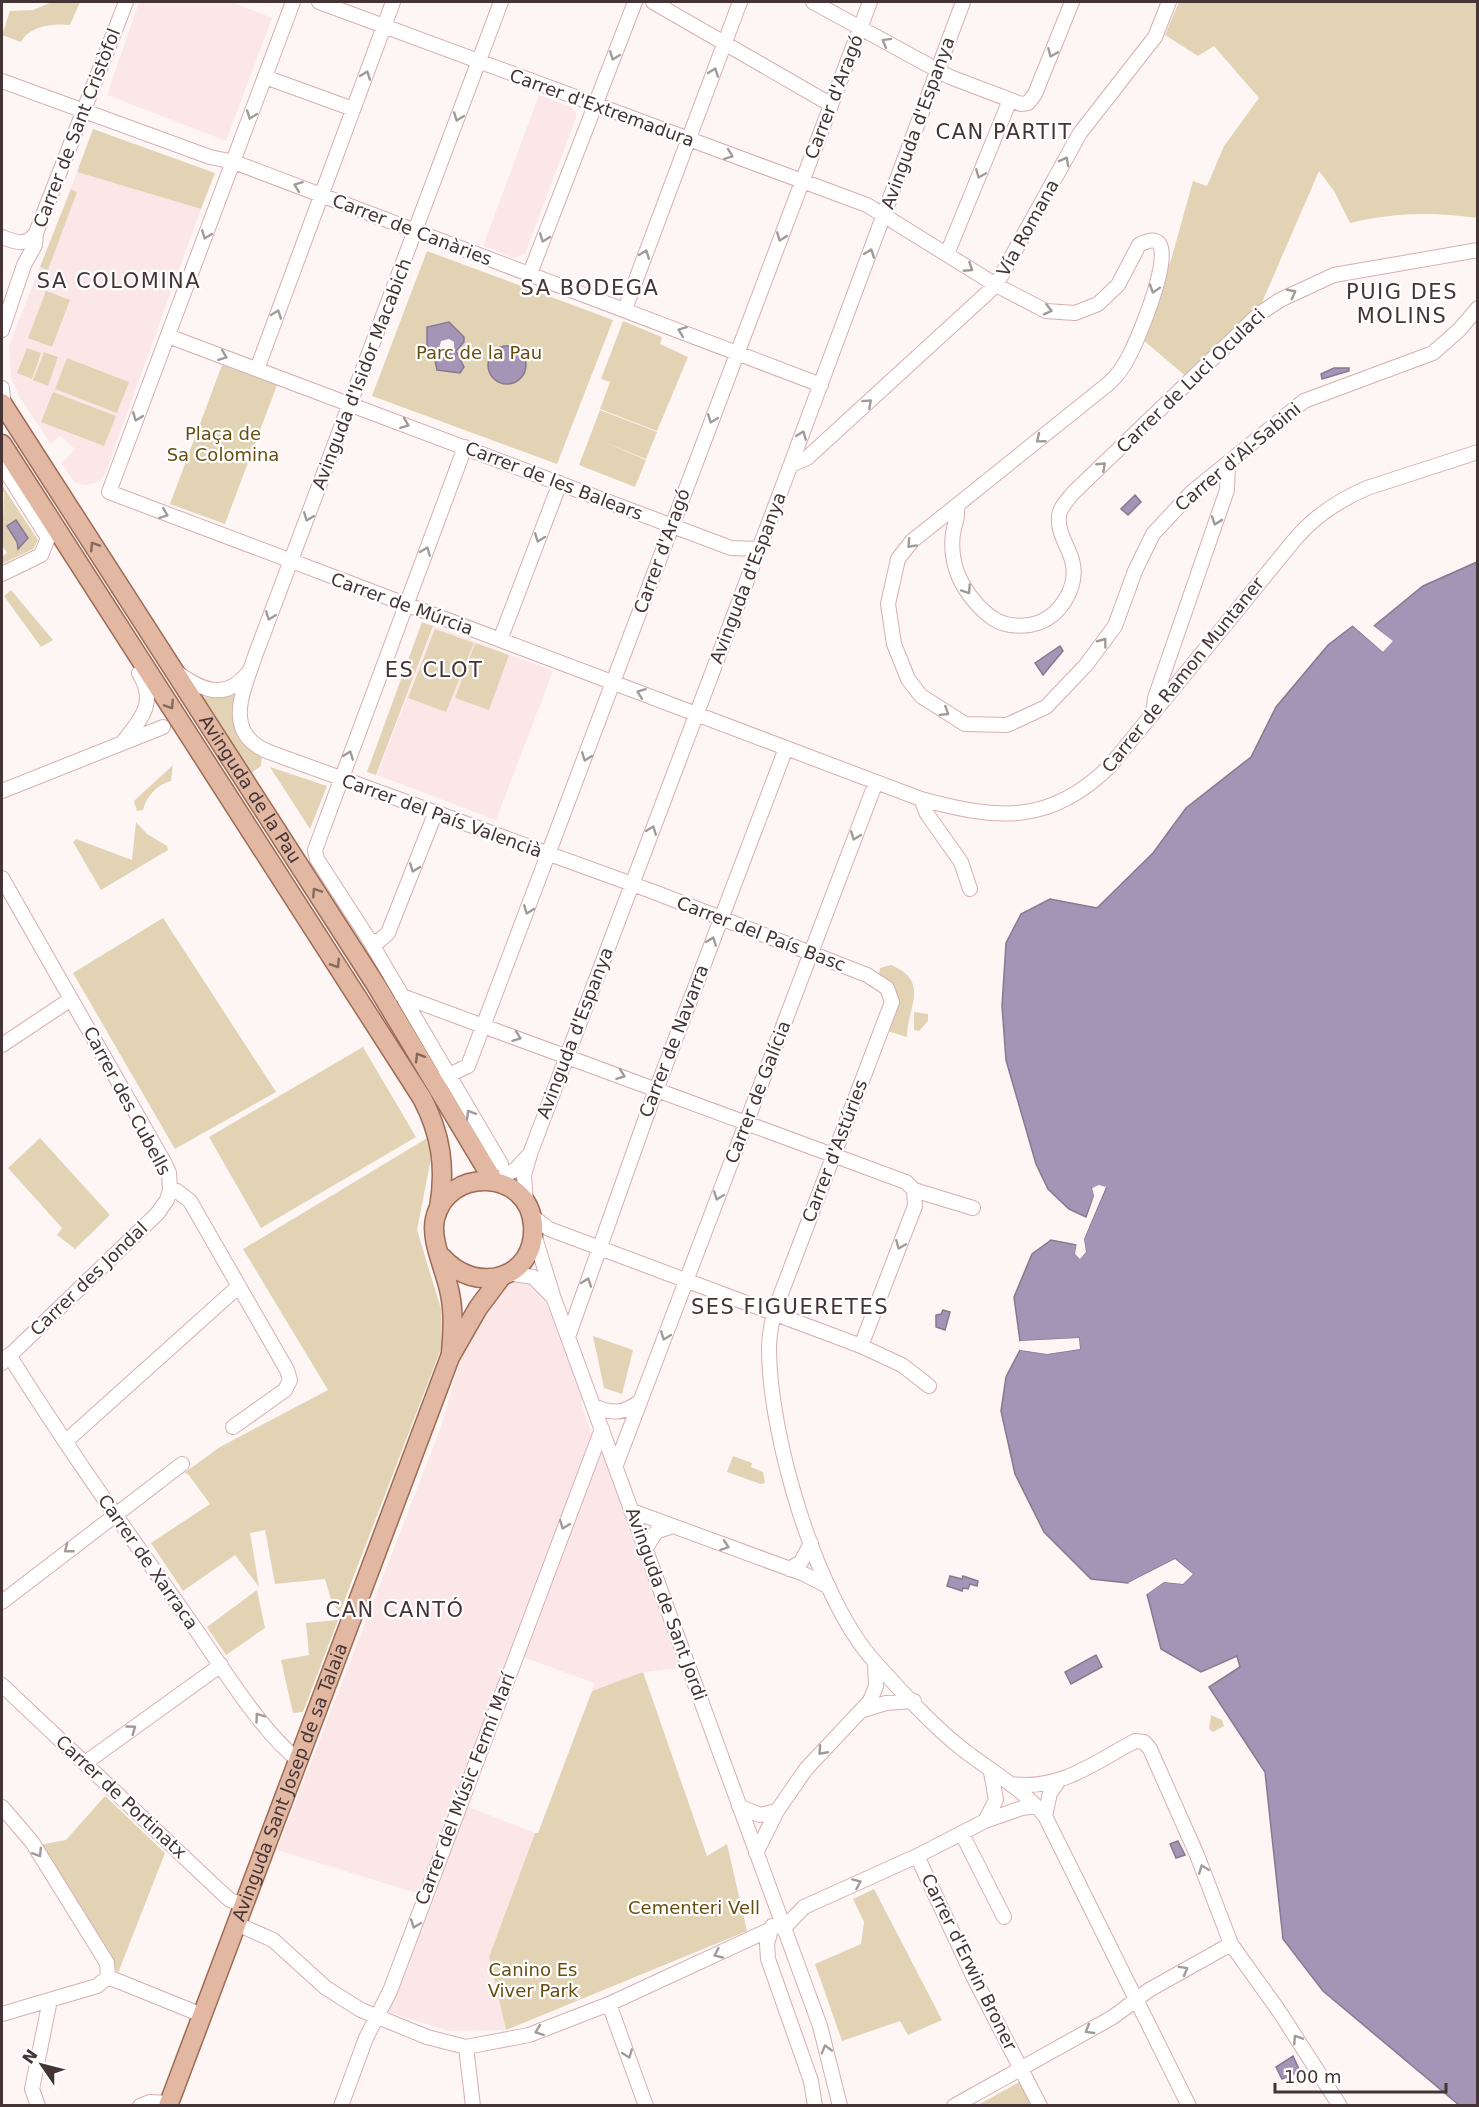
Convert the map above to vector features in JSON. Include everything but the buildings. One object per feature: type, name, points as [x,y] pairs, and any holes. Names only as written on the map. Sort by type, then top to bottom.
[{"type":"main road","name":"Avinguda de la Pau","points":[[3,405],[376,986],[441,1079],[471,1147],[497,1175]]},
{"type":"main road","name":"Avinguda de la Pau","points":[[2,444],[422,1098],[431,1115],[441,1150],[443,1173],[439,1208]]},
{"type":"main road","points":[[441,1150],[424,1232],[452,1310]]},
{"type":"main road","points":[[497,1175],[518,1193],[530,1217],[526,1256],[505,1274],[478,1308],[450,1357],[452,1310],[442,1257],[434,1233],[439,1208],[446,1197],[467,1182],[497,1175]]},
{"type":"main road","points":[[442,1257],[451,1267],[469,1277],[489,1279],[505,1274]]},
{"type":"main road","name":"Avinguda Sant Josep de sa Talaia","points":[[169,2104],[450,1357]]},
{"type":"street","name":"Carrer de Sant Cristòfol","points":[[2,237],[18,243],[31,240],[36,234],[126,2]]},
{"type":"street","points":[[168,336],[293,2]]},
{"type":"street","name":"Carrer d'Extremadura","points":[[319,2],[884,214],[996,285]]},
{"type":"street","points":[[257,369],[393,2]]},
{"type":"street","name":"Avinguda d'Isidor Macabich","points":[[253,745],[243,732],[239,713],[250,670],[501,2]]},
{"type":"street","points":[[529,276],[634,2]]},
{"type":"street","points":[[653,2],[830,104]]},
{"type":"street","points":[[625,309],[740,2]]},
{"type":"street","points":[[813,2],[938,70],[1010,100],[1028,103],[1035,94],[1072,2]]},
{"type":"street","name":"Carrer d'Aragó","points":[[441,1079],[468,1066],[870,2]]},
{"type":"street","name":"Avinguda d'Espanya","points":[[530,1217],[524,1176],[525,1159],[567,1055],[791,465],[963,2]]},
{"type":"street","name":"Vía Romana","points":[[791,465],[807,458],[996,285],[1080,133],[1155,36],[1169,2]]},
{"type":"street","points":[[265,76],[353,109]]},
{"type":"street","name":"Carrer de Canàries","points":[[2,81],[210,158],[234,162],[529,276],[625,309],[821,385]]},
{"type":"street","points":[[947,254],[1010,100]]},
{"type":"street","points":[[2,330],[26,260],[35,245],[36,234]]},
{"type":"street","name":"Carrer d'Al-Sabini","points":[[996,285],[1047,312],[1075,313],[1098,304],[1108,296],[1118,285],[1138,245],[1151,240],[1161,246],[1164,253],[1162,266],[1140,332],[1120,372],[912,541],[898,559],[888,604],[894,644],[908,679],[921,696],[965,724],[1007,724],[1046,707],[1079,672],[1115,626],[1135,571],[1153,534],[1192,492],[1228,464],[1281,416],[1304,401],[1433,352],[1460,330],[1478,309]]},
{"type":"street","name":"Carrer de Sant Cristòfol","points":[[18,243],[26,260]]},
{"type":"street","name":"Carrer de Luci Oculaci","points":[[956,506],[958,514],[952,547],[960,579],[986,613],[995,621],[1016,626],[1029,626],[1050,616],[1060,607],[1071,588],[1074,576],[1072,561],[1060,528],[1061,508],[1073,493],[1259,315],[1280,300],[1334,275],[1478,250]]},
{"type":"street","name":"Carrer de les Balears","points":[[168,336],[731,548],[759,549]]},
{"type":"street","name":"Carrer de Múrcia","points":[[168,336],[109,492],[696,714]]},
{"type":"street","points":[[2,388],[3,405]]},
{"type":"street","points":[[341,779],[465,447]]},
{"type":"street","name":"Carrer de Ramon Muntaner","points":[[696,714],[921,799],[1001,813],[1027,813],[1052,808],[1075,796],[1100,777],[1296,538],[1317,517],[1340,501],[1367,488],[1478,452]]},
{"type":"street","points":[[1153,714],[1155,698],[1227,490],[1228,464]]},
{"type":"street","points":[[2,465],[48,538],[41,555],[2,574]]},
{"type":"street","points":[[500,640],[560,483]]},
{"type":"street","points":[[69,546],[70,560],[147,686],[149,700],[145,710],[123,742]]},
{"type":"street","points":[[173,669],[199,687],[216,692],[233,687],[250,670]]},
{"type":"street","points":[[2,791],[164,727]]},
{"type":"street","name":"Carrer del País Valencià","points":[[253,745],[632,885]]},
{"type":"street","name":"Carrer de Navarra","points":[[568,1337],[720,918],[786,748]]},
{"type":"street","name":"Avinguda de la Pau","points":[[341,779],[315,850],[317,859],[370,941],[402,996],[441,1079],[497,1175]]},
{"type":"street","name":"Carrer de Galícia","points":[[616,1465],[876,782]]},
{"type":"street","points":[[921,799],[927,814],[961,862],[970,889]]},
{"type":"street","points":[[370,941],[379,941],[388,933],[435,814]]},
{"type":"street","name":"Carrer des Cubells","points":[[2,878],[164,1162],[169,1173],[170,1190],[177,1191],[190,1201],[287,1370],[290,1380],[285,1390],[233,1427]]},
{"type":"street","name":"Carrer del País Basc","points":[[632,885],[867,975],[887,988]]},
{"type":"street","name":"Carrer d'Astúries","points":[[887,988],[892,1002],[773,1314],[769,1348],[774,1402],[781,1440],[811,1543],[829,1587],[854,1635],[875,1662],[947,1736],[1041,1811]]},
{"type":"street","points":[[402,996],[484,1024],[906,1182],[915,1190],[972,1208]]},
{"type":"street","points":[[2,1045],[71,999]]},
{"type":"street","points":[[497,1175],[525,1159]]},
{"type":"street","name":"Carrer des Jondal","points":[[5,1359],[156,1214],[167,1200],[170,1190]]},
{"type":"street","points":[[861,1346],[915,1206],[915,1190]]},
{"type":"street","points":[[530,1217],[549,1229],[861,1346],[902,1365],[929,1386]]},
{"type":"street","name":"Avinguda de Sant Jordi","points":[[530,1217],[554,1299],[775,1904]]},
{"type":"street","name":"Avinguda de Sant Jordi","points":[[505,1274],[533,1277],[554,1299]]},
{"type":"street","points":[[65,1442],[239,1286]]},
{"type":"street","name":"Carrer de Xarraca","points":[[5,1359],[221,1665],[281,1746],[298,1760]]},
{"type":"street","points":[[594,1406],[616,1413],[630,1409],[639,1402]]},
{"type":"street","name":"Carrer del Músic Fermí Marí","points":[[341,2106],[376,2017],[390,1991],[602,1429]]},
{"type":"street","points":[[2,1602],[114,1513],[182,1464]]},
{"type":"street","points":[[632,1511],[670,1527],[789,1569],[829,1587]]},
{"type":"street","points":[[646,1548],[656,1532],[670,1527]]},
{"type":"street","points":[[789,1569],[801,1562],[811,1543]]},
{"type":"street","points":[[756,1853],[777,1811],[806,1769],[870,1701],[876,1686],[875,1662]]},
{"type":"street","points":[[85,1763],[221,1665]]},
{"type":"street","name":"Carrer de Portinatx","points":[[2,1685],[230,1900],[244,1905]]},
{"type":"street","points":[[863,1710],[886,1703],[914,1701]]},
{"type":"street","points":[[1009,1784],[1038,1786],[1058,1782],[1135,1741],[1144,1742],[1150,1749],[1197,1855],[1231,1944],[1279,2011],[1340,2106]]},
{"type":"street","points":[[985,1821],[996,1800],[991,1772]]},
{"type":"street","points":[[1041,1811],[1058,1782]]},
{"type":"street","points":[[739,1806],[760,1815],[777,1811]]},
{"type":"street","points":[[2,1807],[32,1842],[107,1963],[108,1977]]},
{"type":"street","points":[[815,2106],[811,2081],[768,1959],[767,1944],[804,1907],[916,1856],[985,1821],[1022,1808],[1041,1811]]},
{"type":"street","points":[[1041,1811],[1137,1998],[1189,2106]]},
{"type":"street","points":[[962,1834],[1004,1917]]},
{"type":"street","name":"Carrer d'Erwin Broner","points":[[916,1856],[974,1977],[1040,2106]]},
{"type":"street","points":[[804,1907],[775,1904],[780,1933],[819,2026],[840,2106]]},
{"type":"street","points":[[237,1924],[273,1940],[326,1988],[376,2017],[466,2047],[516,2041],[780,1933]]},
{"type":"street","points":[[954,2106],[1113,2017],[1137,1998],[1231,1944]]},
{"type":"street","points":[[2,2014],[97,1986],[108,1977]]},
{"type":"street","points":[[108,1977],[202,2015]]},
{"type":"street","points":[[38,2106],[32,2089],[50,2000]]},
{"type":"street","points":[[609,2004],[646,2106]]},
{"type":"street","points":[[466,2047],[473,2106]]},
{"type":"street","points":[[140,2106],[150,2102],[169,2104]]},
{"type":"shaded area","points":[[139,2],[232,2],[272,18],[226,141],[107,95]]},
{"type":"shaded area","points":[[539,95],[571,107],[576,113],[576,118],[525,254],[515,258],[483,246]]},
{"type":"shaded area","points":[[77,172],[201,209],[105,474],[98,482],[85,485],[74,482],[62,463],[75,449],[60,436],[51,444],[20,398],[11,378],[9,346]]},
{"type":"shaded area","points":[[449,322],[464,337],[464,342],[456,351],[464,367],[460,373],[437,370],[433,351],[427,347],[427,327]]},
{"type":"shaded area","points":[[507,346],[521,351],[526,365],[521,379],[507,384],[493,379],[488,365],[493,351]]},
{"type":"shaded area","points":[[1334,368],[1349,368],[1349,371],[1322,379],[1321,374]]},
{"type":"shaded area","points":[[1135,495],[1141,502],[1128,515],[1121,509]]},
{"type":"shaded area","points":[[16,520],[28,538],[18,549],[17,542],[7,526]]},
{"type":"shaded area","points":[[1477,562],[1477,2105],[1459,2105],[1323,1991],[1283,1939],[1265,1772],[1209,1687],[1240,1667],[1237,1656],[1201,1672],[1161,1649],[1147,1594],[1164,1582],[1183,1584],[1193,1574],[1175,1559],[1128,1583],[1091,1579],[1044,1532],[1015,1474],[1001,1411],[1006,1377],[1020,1350],[1047,1354],[1080,1349],[1079,1338],[1020,1341],[1014,1297],[1032,1254],[1051,1240],[1077,1245],[1075,1254],[1080,1258],[1086,1252],[1084,1239],[1106,1188],[1092,1188],[1094,1196],[1086,1217],[1069,1209],[1048,1189],[1036,1164],[1006,1060],[1002,1006],[1006,943],[1021,914],[1050,899],[1097,908],[1153,853],[1186,808],[1251,757],[1276,707],[1328,645],[1353,626],[1383,652],[1392,641],[1374,626],[1423,586]]},
{"type":"shaded area","points":[[434,626],[553,671],[496,820],[377,775]]},
{"type":"shaded area","points":[[1060,646],[1063,651],[1043,675],[1035,663]]},
{"type":"shaded area","points":[[522,1279],[537,1285],[549,1304],[582,1396],[581,1403],[590,1429],[600,1450],[605,1453],[683,1668],[643,1672],[592,1691],[594,1683],[520,1656],[464,1805],[535,1833],[489,1957],[506,2030],[449,2031],[388,2012],[429,1897],[277,1850],[441,1427],[459,1364],[478,1320],[491,1298],[506,1286]]},
{"type":"shaded area","points":[[943,1310],[950,1312],[945,1330],[936,1327],[936,1315],[941,1314]]},
{"type":"shaded area","points":[[950,1576],[962,1579],[963,1576],[978,1581],[977,1586],[970,1584],[968,1589],[963,1588],[962,1591],[947,1586]]},
{"type":"shaded area","points":[[1096,1655],[1102,1667],[1071,1684],[1065,1672]]},
{"type":"shaded area","points":[[1178,1841],[1185,1855],[1176,1858],[1170,1844]]},
{"type":"shaded area","points":[[1293,2056],[1300,2071],[1282,2079],[1276,2067]]},
{"type":"green space","points":[[52,2],[80,2],[70,25],[36,29],[21,42],[2,35],[10,11],[33,10]]},
{"type":"green space","points":[[1179,2],[1477,2],[1477,218],[1414,214],[1350,223],[1334,191],[1319,171],[1260,307],[1188,378],[1142,339],[1171,260],[1193,181],[1207,186],[1224,146],[1259,98],[1214,46],[1198,56],[1165,35]]},
{"type":"green space","points":[[93,129],[215,173],[201,209],[77,172]]},
{"type":"green space","points":[[71,189],[77,192],[48,270],[40,267]]},
{"type":"green space","name":"Parc de la Pau","points":[[427,251],[613,320],[557,464],[372,396]]},
{"type":"green space","points":[[46,291],[70,300],[52,347],[28,338]]},
{"type":"green space","points":[[623,321],[662,337],[660,344],[688,357],[657,431],[600,409],[610,382],[601,379]]},
{"type":"green space","points":[[27,348],[41,353],[32,379],[17,373]]},
{"type":"green space","points":[[44,352],[58,357],[48,386],[33,380]]},
{"type":"green space","points":[[67,358],[129,382],[117,413],[55,389]]},
{"type":"green space","name":"Plaça de Sa Colomina","points":[[222,365],[277,385],[225,524],[170,504]]},
{"type":"green space","points":[[53,392],[116,416],[104,446],[41,422]]},
{"type":"green space","points":[[600,410],[657,432],[646,459],[604,442],[646,460],[635,487],[579,465]]},
{"type":"green space","points":[[2,485],[38,540],[33,549],[2,564],[2,556],[7,553],[2,545],[4,492],[2,492]]},
{"type":"green space","points":[[11,590],[53,640],[41,647],[4,596]]},
{"type":"green space","points":[[422,622],[433,626],[376,775],[367,772]]},
{"type":"green space","points":[[435,629],[474,643],[446,712],[408,698]]},
{"type":"green space","points":[[475,643],[509,655],[489,710],[455,698]]},
{"type":"green space","points":[[240,688],[237,719],[240,737],[252,751],[262,757],[261,766],[250,774],[198,696],[220,697]]},
{"type":"green space","points":[[173,765],[171,781],[157,788],[150,795],[143,810],[137,811],[134,801]]},
{"type":"green space","points":[[270,767],[327,786],[310,829]]},
{"type":"green space","points":[[136,822],[147,834],[167,846],[168,850],[101,890],[73,842],[76,839],[132,860]]},
{"type":"green space","points":[[163,918],[276,1092],[175,1149],[73,973]]},
{"type":"green space","points":[[891,965],[903,972],[914,987],[907,1037],[884,1030],[894,1003],[879,975],[880,968]]},
{"type":"green space","points":[[914,1012],[928,1014],[928,1021],[919,1031],[914,1030]]},
{"type":"green space","points":[[363,1047],[416,1137],[261,1228],[209,1137]]},
{"type":"green space","points":[[429,1137],[432,1153],[417,1230],[441,1309],[442,1346],[340,1612],[332,1603],[325,1579],[275,1584],[265,1530],[250,1533],[259,1587],[235,1555],[183,1591],[151,1543],[210,1504],[188,1474],[184,1473],[220,1447],[328,1390],[243,1249]]},
{"type":"green space","points":[[40,1138],[110,1215],[75,1249],[57,1235],[62,1228],[8,1168]]},
{"type":"green space","points":[[593,1336],[633,1350],[622,1394],[604,1388]]},
{"type":"green space","points":[[733,1456],[752,1463],[751,1467],[763,1472],[765,1483],[761,1484],[727,1472]]},
{"type":"green space","points":[[257,1590],[265,1628],[226,1655],[207,1627]]},
{"type":"green space","points":[[338,1620],[303,1712],[293,1713],[281,1660],[309,1655],[306,1623]]},
{"type":"green space","points":[[643,1672],[707,1856],[727,1844],[747,1931],[506,2030],[489,1957],[535,1833],[538,1833],[592,1691]]},
{"type":"green space","points":[[1211,1715],[1222,1720],[1224,1726],[1213,1732],[1209,1729]]},
{"type":"green space","points":[[105,1796],[165,1853],[118,1973],[39,1845],[66,1840]]},
{"type":"green space","points":[[874,1889],[942,2020],[908,2035],[900,2021],[842,2041],[815,1964],[861,1944],[864,1922],[853,1899]]},
{"type":"green space","points":[[1023,2080],[1036,2106],[976,2106]]},
{"type":"pier","points":[[449,339],[454,342],[454,350],[439,360],[431,358],[439,349],[441,341]]},
{"type":"pier","points":[[1355,623],[1383,648],[1388,642],[1372,628],[1371,624],[1393,641],[1383,652],[1351,624]]},
{"type":"pier","points":[[1099,1185],[1106,1187],[1084,1239],[1086,1252],[1080,1259],[1075,1254],[1077,1242],[1080,1245],[1080,1254],[1083,1251],[1081,1238],[1102,1189],[1095,1190],[1096,1197],[1089,1219],[1086,1220],[1094,1196],[1092,1188]]},
{"type":"pier","points":[[1079,1338],[1080,1349],[1047,1354],[1020,1350],[1020,1347],[1047,1351],[1077,1346],[1077,1341],[1020,1344],[1020,1341]]},
{"type":"pier","points":[[1175,1559],[1193,1574],[1183,1584],[1164,1582],[1147,1594],[1144,1593],[1163,1579],[1182,1581],[1189,1574],[1175,1563],[1131,1584],[1128,1583]]},
{"type":"district","name":"CAN PARTIT","points":[[1004,132]]},
{"type":"district","name":"SA COLOMINA","points":[[119,281]]},
{"type":"district","name":"SA BODEGA","points":[[590,288]]},
{"type":"district","name":"PUIG DES MOLINS","points":[[1402,304]]},
{"type":"district","name":"ES CLOT","points":[[434,670]]},
{"type":"district","name":"SES FIGUERETES","points":[[790,1307]]},
{"type":"district","name":"CAN CANTÓ","points":[[395,1610]]},
{"type":"park label","name":"Cementeri Vell","points":[[694,1908]]},
{"type":"park label","name":"Canino Es Viver Park","points":[[533,1980]]}]
